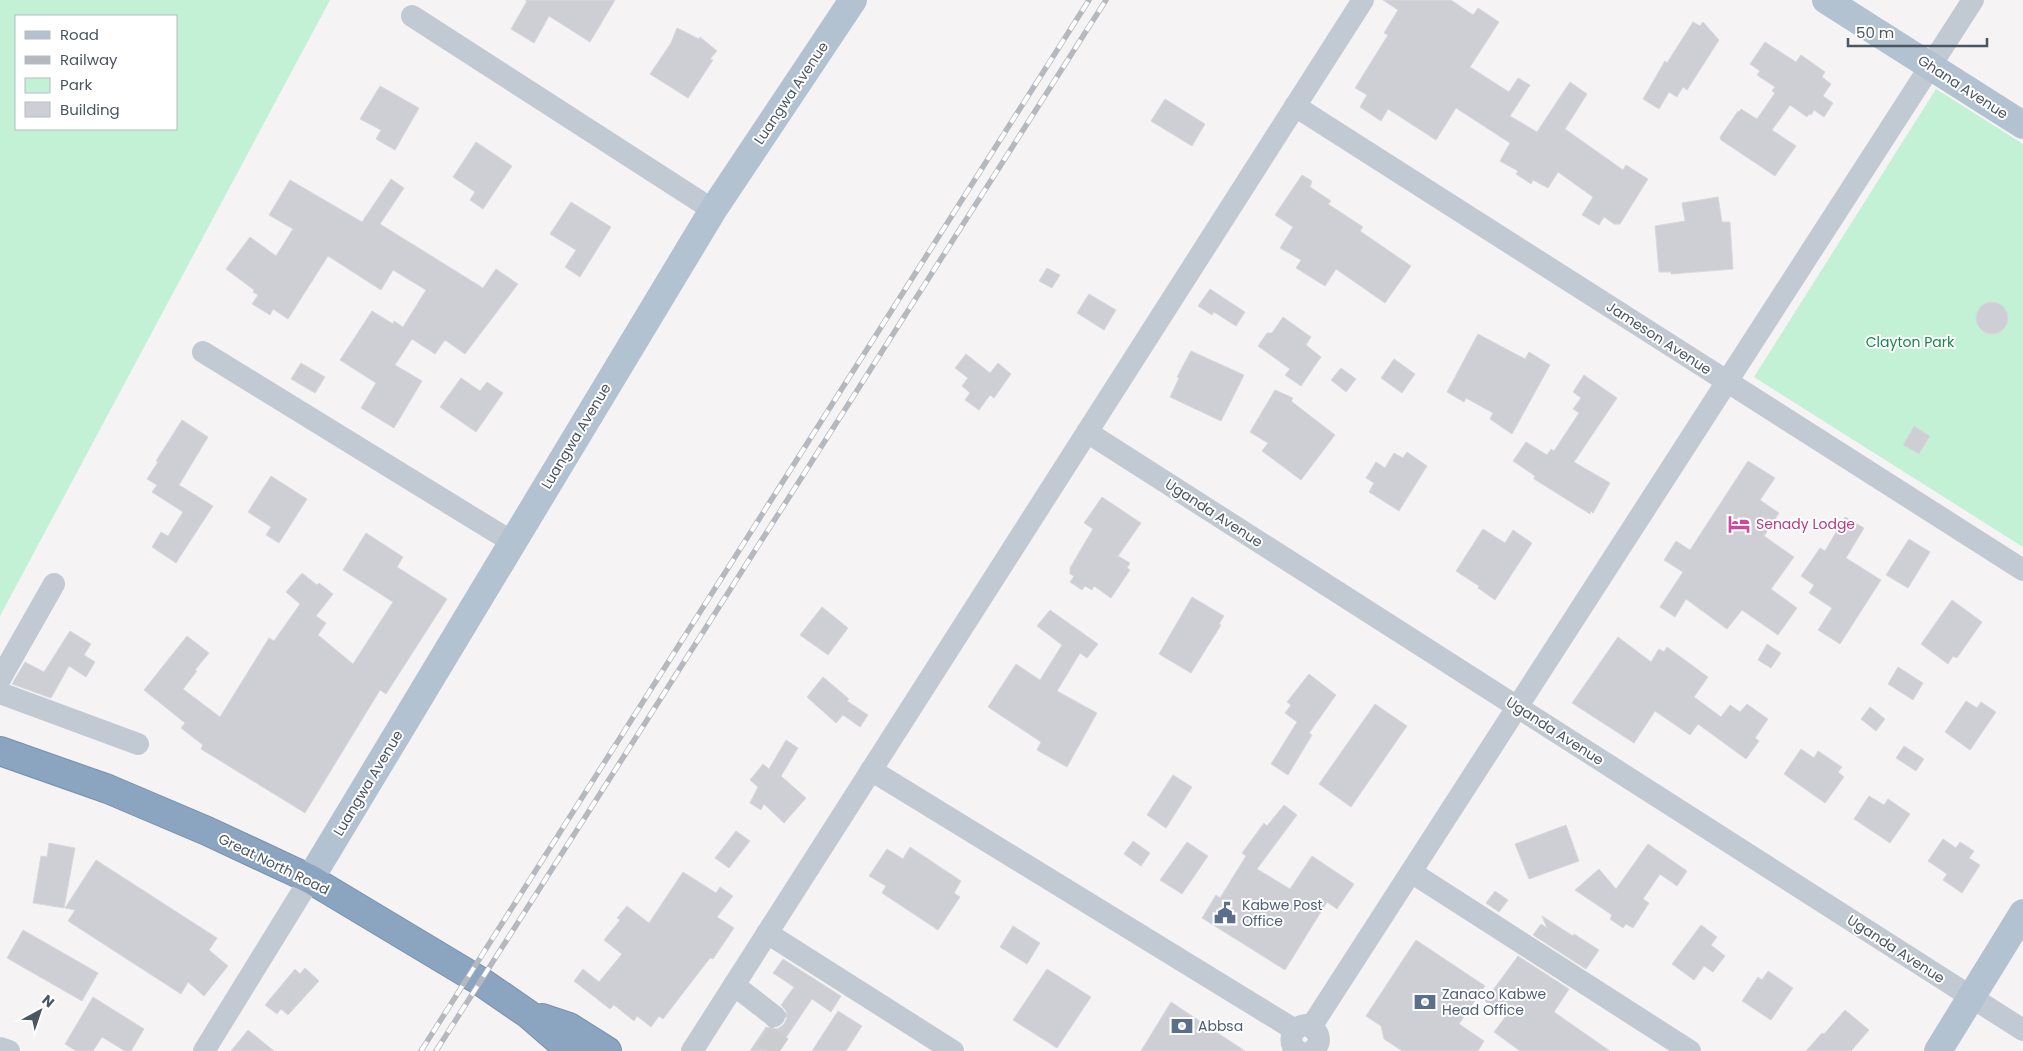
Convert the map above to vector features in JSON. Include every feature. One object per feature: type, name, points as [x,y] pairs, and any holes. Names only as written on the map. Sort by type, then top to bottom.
[{"type":"highway","name":"Great North Road","points":[[0,751],[108,789],[207,831],[310,879],[475,978],[528,1014],[570,1051]]},
{"type":"highway","name":"Great North Road","points":[[528,1014],[569,1027],[607,1051]]},
{"type":"main road","name":"Luangwa Avenue","points":[[310,879],[713,210],[853,0]]},
{"type":"main road","name":"Ghana Avenue","points":[[1826,0],[2023,125]]},
{"type":"main road","points":[[1938,1051],[2023,913]]},
{"type":"street","points":[[692,1051],[1363,0]]},
{"type":"street","points":[[871,770],[1308,1043],[1411,872],[1973,0]]},
{"type":"street","points":[[412,16],[713,210]]},
{"type":"street","name":"Jameson Avenue","points":[[1295,106],[2023,570]]},
{"type":"street","points":[[203,352],[512,542]]},
{"type":"street","name":"Uganda Avenue","points":[[1087,432],[2023,1030]]},
{"type":"street","points":[[0,679],[54,584]]},
{"type":"street","points":[[0,693],[138,744]]},
{"type":"street","points":[[1411,872],[1690,1051]]},
{"type":"street","points":[[204,1051],[310,879]]},
{"type":"street","points":[[767,933],[953,1051]]},
{"type":"street","points":[[734,985],[774,1016]]},
{"type":"street","points":[[0,1048],[10,1051]]},
{"type":"green space","points":[[0,0],[330,0],[0,616]]},
{"type":"green space","name":"Clayton Park","points":[[1936,89],[2023,144],[2023,547],[1754,377]]},
{"type":"building","points":[[525,0],[615,0],[590,42],[549,16],[534,43],[511,29],[527,1]]},
{"type":"building","points":[[1383,0],[1451,0],[1473,15],[1478,8],[1499,22],[1470,67],[1509,92],[1518,78],[1530,85],[1510,116],[1537,132],[1570,82],[1587,94],[1565,129],[1623,170],[1626,165],[1648,179],[1620,224],[1614,224],[1604,217],[1599,225],[1582,215],[1593,197],[1558,172],[1548,188],[1533,180],[1531,184],[1516,174],[1518,171],[1500,161],[1510,143],[1456,108],[1436,140],[1388,109],[1381,121],[1360,107],[1367,95],[1355,88],[1388,35],[1384,33],[1398,10]]},
{"type":"building","points":[[1693,22],[1700,26],[1703,22],[1719,40],[1687,90],[1683,87],[1677,97],[1669,92],[1659,109],[1643,99],[1665,61],[1667,63]]},
{"type":"building","points":[[677,28],[699,39],[700,37],[717,51],[710,59],[713,60],[688,98],[650,74],[671,43]]},
{"type":"building","points":[[1765,42],[1796,62],[1801,55],[1825,72],[1822,77],[1831,84],[1823,96],[1833,103],[1824,117],[1814,110],[1807,117],[1790,105],[1772,130],[1796,146],[1775,176],[1721,140],[1720,137],[1741,109],[1757,119],[1775,93],[1772,91],[1775,87],[1757,75],[1760,71],[1750,64]]},
{"type":"building","points":[[380,86],[419,108],[395,150],[376,139],[381,130],[360,119]]},
{"type":"building","points":[[1165,99],[1205,124],[1192,146],[1151,121]]},
{"type":"building","points":[[476,142],[512,166],[483,209],[470,200],[475,192],[453,177]]},
{"type":"building","points":[[1302,175],[1312,181],[1310,187],[1331,201],[1328,204],[1363,227],[1360,231],[1411,266],[1385,303],[1336,269],[1325,286],[1296,268],[1301,260],[1280,248],[1293,227],[1275,215]]},
{"type":"building","points":[[391,179],[404,188],[380,224],[483,288],[496,269],[518,284],[465,354],[445,340],[435,354],[412,339],[395,365],[422,381],[394,428],[361,408],[376,383],[340,360],[372,311],[393,324],[394,321],[403,327],[426,290],[393,270],[381,290],[328,256],[288,319],[273,309],[270,315],[252,304],[258,295],[226,269],[250,237],[276,256],[293,229],[269,215],[290,180],[362,222]]},
{"type":"building","points":[[1718,197],[1722,222],[1730,222],[1733,269],[1671,274],[1671,272],[1659,272],[1655,226],[1685,221],[1682,203]]},
{"type":"building","points":[[571,202],[611,227],[580,277],[565,267],[576,250],[550,234]]},
{"type":"building","points":[[1047,268],[1060,275],[1052,288],[1039,281]]},
{"type":"building","points":[[1210,289],[1245,312],[1236,326],[1214,312],[1212,315],[1198,306]]},
{"type":"building","points":[[1089,294],[1116,310],[1104,330],[1077,313]]},
{"type":"building","points":[[1992,302],[1998,303],[2003,307],[2007,312],[2007,324],[2003,329],[1998,333],[1992,334],[1986,333],[1981,329],[1977,324],[1976,318],[1977,312],[1981,307],[1986,303]]},
{"type":"building","points":[[1283,317],[1311,337],[1306,345],[1321,357],[1301,386],[1285,375],[1290,369],[1258,346],[1267,333],[1272,333]]},
{"type":"building","points":[[1478,334],[1525,359],[1529,352],[1550,365],[1512,434],[1490,419],[1493,413],[1466,398],[1464,402],[1447,392]]},
{"type":"building","points":[[1191,351],[1244,375],[1221,421],[1170,397],[1179,378],[1177,377]]},
{"type":"building","points":[[966,354],[990,373],[998,363],[1011,374],[994,398],[990,395],[979,410],[965,400],[970,393],[962,386],[968,378],[955,368]]},
{"type":"building","points":[[1394,359],[1415,374],[1402,393],[1381,378]]},
{"type":"building","points":[[301,363],[325,377],[315,393],[291,379]]},
{"type":"building","points":[[1341,368],[1356,379],[1346,392],[1331,380]]},
{"type":"building","points":[[1584,375],[1617,398],[1574,462],[1610,483],[1593,513],[1591,511],[1590,514],[1534,479],[1535,476],[1513,461],[1526,442],[1547,455],[1551,449],[1554,451],[1579,413],[1573,409],[1581,398],[1573,392]]},
{"type":"building","points":[[461,378],[480,391],[487,382],[503,393],[476,432],[440,407]]},
{"type":"building","points":[[1275,390],[1293,398],[1291,401],[1335,435],[1301,480],[1262,451],[1268,443],[1250,432]]},
{"type":"building","points":[[182,420],[208,437],[179,485],[213,506],[176,563],[152,547],[161,532],[168,536],[183,512],[152,492],[157,485],[147,479]]},
{"type":"building","points":[[1914,426],[1930,436],[1919,454],[1903,445]]},
{"type":"building","points":[[1407,452],[1427,466],[1399,511],[1369,492],[1374,483],[1366,478],[1376,462],[1385,468],[1394,453],[1403,458]]},
{"type":"building","points":[[1748,461],[1775,478],[1760,500],[1779,513],[1764,536],[1794,557],[1771,589],[1797,608],[1778,635],[1742,610],[1727,629],[1686,599],[1675,617],[1660,607],[1683,572],[1664,560],[1676,541],[1690,550]]},
{"type":"building","points":[[271,476],[307,499],[279,543],[266,535],[271,527],[248,512]]},
{"type":"building","points":[[1102,497],[1141,523],[1118,556],[1130,563],[1127,568],[1130,570],[1111,598],[1094,586],[1092,590],[1085,586],[1082,590],[1070,582],[1074,576],[1070,574],[1070,568],[1093,529],[1084,523]]},
{"type":"building","points":[[1845,517],[1864,528],[1846,558],[1881,580],[1840,644],[1818,630],[1832,608],[1809,593],[1814,585],[1801,576],[1820,548],[1825,551]]},
{"type":"building","points":[[1483,529],[1505,543],[1513,530],[1532,543],[1495,600],[1478,588],[1479,586],[1456,571]]},
{"type":"building","points":[[366,533],[403,557],[397,567],[447,599],[386,694],[380,690],[305,813],[201,749],[203,745],[181,728],[185,723],[144,690],[187,636],[209,653],[183,689],[220,717],[269,638],[274,641],[300,604],[286,592],[302,573],[317,585],[319,583],[333,594],[316,616],[326,623],[318,635],[353,664],[393,602],[343,570]]},
{"type":"building","points":[[1909,539],[1930,552],[1908,588],[1886,575]]},
{"type":"building","points":[[1192,597],[1224,616],[1219,624],[1221,625],[1191,673],[1159,654]]},
{"type":"building","points":[[1952,600],[1982,622],[1957,658],[1953,656],[1948,664],[1921,644]]},
{"type":"building","points":[[822,607],[848,628],[828,655],[800,635]]},
{"type":"building","points":[[1050,610],[1098,644],[1087,658],[1080,653],[1057,691],[1097,713],[1067,767],[1037,750],[1041,742],[988,707],[1016,664],[1040,680],[1062,645],[1037,626]]},
{"type":"building","points":[[70,631],[91,644],[84,655],[95,662],[86,677],[69,666],[51,698],[12,684],[25,662],[44,672]]},
{"type":"building","points":[[1618,637],[1651,662],[1659,649],[1664,652],[1667,647],[1708,677],[1694,697],[1721,717],[1730,705],[1740,712],[1747,704],[1768,719],[1755,738],[1759,741],[1746,759],[1698,724],[1690,735],[1655,711],[1634,743],[1572,703]]},
{"type":"building","points":[[1767,644],[1781,653],[1771,668],[1758,660]]},
{"type":"building","points":[[1898,667],[1923,683],[1913,700],[1888,684]]},
{"type":"building","points":[[1309,674],[1336,695],[1309,733],[1312,735],[1288,775],[1271,764],[1297,722],[1285,713],[1291,705],[1287,702]]},
{"type":"building","points":[[823,677],[849,699],[847,701],[868,715],[860,727],[843,715],[836,723],[807,697]]},
{"type":"building","points":[[1966,701],[1977,708],[1981,702],[1996,712],[1970,750],[1945,732]]},
{"type":"building","points":[[1375,704],[1407,726],[1351,807],[1319,784]]},
{"type":"building","points":[[1870,707],[1885,719],[1876,731],[1861,719]]},
{"type":"building","points":[[786,740],[798,748],[781,776],[806,798],[784,823],[764,804],[761,810],[750,803],[758,787],[750,780],[763,764],[769,769]]},
{"type":"building","points":[[1904,746],[1924,759],[1916,771],[1896,758]]},
{"type":"building","points":[[1801,749],[1814,758],[1818,751],[1842,767],[1838,772],[1844,777],[1825,803],[1784,774]]},
{"type":"building","points":[[1173,775],[1192,787],[1166,828],[1147,815]]},
{"type":"building","points":[[1869,796],[1884,805],[1888,799],[1910,814],[1890,843],[1854,819]]},
{"type":"building","points":[[1284,805],[1297,815],[1257,869],[1290,889],[1312,856],[1354,884],[1337,909],[1327,902],[1285,970],[1202,918],[1216,895],[1220,898],[1246,856],[1242,853],[1264,823],[1267,826]]},
{"type":"building","points":[[1566,825],[1579,861],[1529,879],[1515,844]]},
{"type":"building","points":[[736,831],[750,841],[729,868],[715,858]]},
{"type":"building","points":[[1943,839],[1956,848],[1960,842],[1974,851],[1969,858],[1980,865],[1962,893],[1943,880],[1947,874],[1928,861]]},
{"type":"building","points":[[1133,841],[1150,853],[1141,866],[1124,854]]},
{"type":"building","points":[[1187,842],[1208,856],[1182,894],[1160,880]]},
{"type":"building","points":[[49,843],[75,848],[64,908],[33,903],[41,856],[47,857]]},
{"type":"building","points":[[1648,844],[1687,871],[1677,886],[1660,874],[1643,899],[1649,903],[1633,928],[1626,924],[1623,928],[1610,919],[1612,915],[1575,890],[1599,869],[1616,889]]},
{"type":"building","points":[[910,847],[961,881],[954,893],[960,897],[938,930],[882,893],[886,886],[869,876],[887,849],[903,859]]},
{"type":"building","points":[[96,860],[217,938],[209,950],[228,966],[204,996],[188,982],[181,994],[68,921],[75,910],[65,908]]},
{"type":"building","points":[[683,872],[716,893],[720,887],[733,896],[717,917],[734,928],[713,959],[710,958],[663,1019],[659,1016],[651,1027],[637,1016],[634,1021],[614,1005],[610,1009],[574,981],[583,969],[599,982],[622,954],[604,940],[620,920],[617,918],[627,906],[649,923]]},
{"type":"building","points":[[1495,891],[1508,900],[1499,912],[1486,903]]},
{"type":"building","points":[[1542,916],[1599,950],[1586,969],[1533,935],[1541,924],[1547,928]]},
{"type":"building","points":[[1701,925],[1717,937],[1711,945],[1725,956],[1713,972],[1704,966],[1694,980],[1672,964]]},
{"type":"building","points":[[1013,926],[1040,943],[1027,964],[1000,947]]},
{"type":"building","points":[[23,930],[98,973],[82,1001],[7,958]]},
{"type":"building","name":"Zanaco Kabwe Head Office","points":[[1416,940],[1485,986],[1459,1024],[1484,1041],[1478,1051],[1402,1051],[1384,1039],[1381,1026],[1366,1016]]},
{"type":"building","points":[[1518,956],[1569,989],[1554,1012],[1610,1051],[1520,1051],[1494,1032],[1506,1016],[1485,1001]]},
{"type":"building","points":[[783,959],[841,996],[831,1012],[812,999],[777,1051],[750,1051],[766,1027],[779,1028],[787,1018],[786,1011],[781,1005],[794,987],[773,973]]},
{"type":"building","points":[[305,968],[319,981],[288,1015],[281,1009],[277,1014],[265,1005],[295,969],[300,974]]},
{"type":"building","points":[[1047,969],[1091,997],[1057,1048],[1013,1020]]},
{"type":"building","points":[[1768,971],[1793,988],[1771,1020],[1742,1001],[1758,977],[1762,980]]},
{"type":"building","points":[[93,997],[144,1029],[131,1051],[125,1051],[102,1037],[93,1051],[76,1051],[65,1044]]},
{"type":"building","name":"Abbsa","points":[[1171,1002],[1245,1051],[1141,1051]]},
{"type":"building","points":[[1845,1010],[1869,1030],[1851,1051],[1806,1051],[1822,1033],[1824,1034]]},
{"type":"building","points":[[838,1011],[862,1026],[846,1051],[812,1051]]},
{"type":"building","points":[[248,1030],[274,1051],[231,1051]]},
{"type":"tunnel","points":[[767,1051],[781,1030],[781,1024],[774,1016]]},
{"type":"railway","points":[[421,1051],[1089,0]]},
{"type":"railway","points":[[436,1051],[1106,0]]},
{"type":"place","name":"Senady Lodge","points":[[1739,524]]},
{"type":"place","name":"Kabwe Post Office","points":[[1225,913]]},
{"type":"place","name":"Zanaco Kabwe Head Office","points":[[1425,1002]]},
{"type":"place","name":"Abbsa","points":[[1182,1026]]}]
